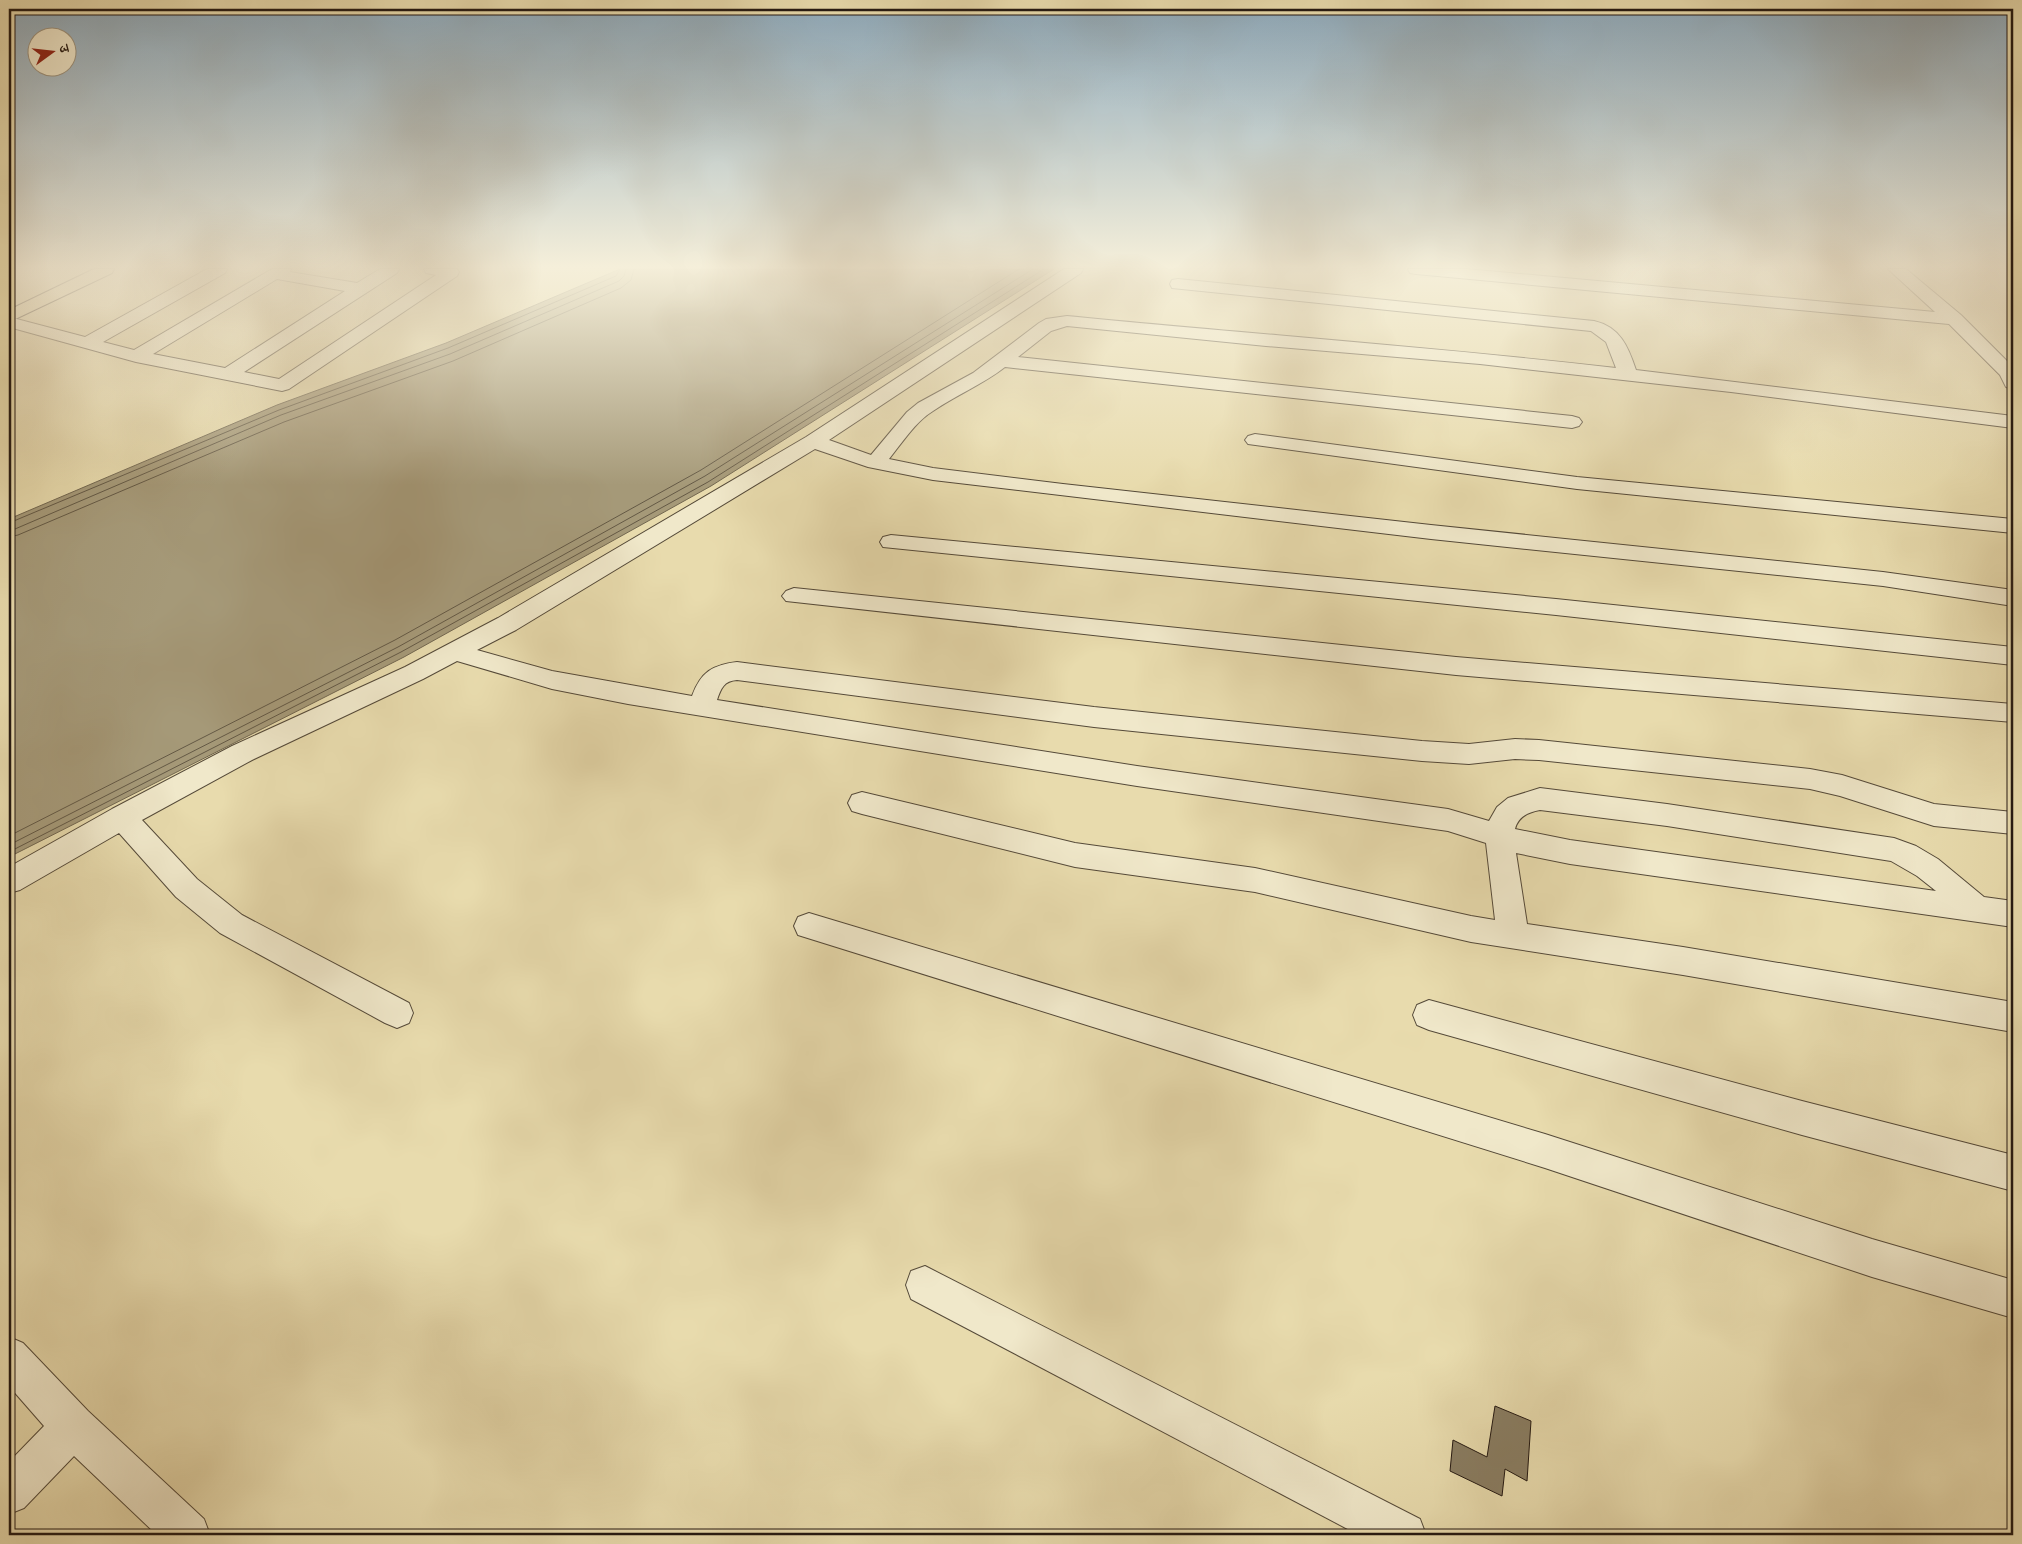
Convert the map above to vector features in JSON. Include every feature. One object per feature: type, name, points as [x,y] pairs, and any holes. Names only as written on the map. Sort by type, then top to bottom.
[{"type":"street","points":[[80,341],[136,356],[282,385],[348,341]]},
{"type":"street","points":[[136,356],[161,341]]},
{"type":"street","points":[[228,374],[279,341]]},
{"type":"street","points":[[9,881],[122,817],[242,753],[414,673],[532,609],[813,442],[966,341]]},
{"type":"street","points":[[875,463],[914,416],[926,407],[980,377],[1027,341]]},
{"type":"street","points":[[1267,341],[1480,358],[1910,408],[2013,422]]},
{"type":"street","points":[[1615,341],[1628,375]]},
{"type":"street","points":[[1977,341],[2012,377]]},
{"type":"street","points":[[1002,361],[1572,422]]},
{"type":"street","points":[[1255,440],[1577,483],[2013,526]]},
{"type":"street","points":[[813,442],[875,463],[933,474],[1062,490],[1883,579],[2013,598]]},
{"type":"street","points":[[892,542],[1556,607],[2013,656]]},
{"type":"street","points":[[794,596],[1456,666],[2013,713]]},
{"type":"street","points":[[454,652],[552,680],[701,707],[1137,776],[1448,820],[1499,836],[1570,852],[2013,914]]},
{"type":"street","points":[[701,707],[714,678],[723,673],[737,671],[1094,717],[1422,752],[1469,754],[1515,749],[1532,750],[1787,776],[1842,786],[1934,815],[2013,823]]},
{"type":"street","points":[[1513,936],[1499,836],[1504,820],[1514,807],[1528,800],[1540,799],[1583,803],[1894,850],[1917,859],[1954,888],[1975,908]]},
{"type":"street","points":[[862,803],[1075,855],[1255,880],[1422,919],[1513,936],[1683,962],[2013,1017]]},
{"type":"street","points":[[122,817],[191,894],[216,914],[231,924],[397,1013]]},
{"type":"street","points":[[809,926],[1208,1050],[1545,1151],[1872,1258],[2013,1298]]},
{"type":"street","points":[[1429,1015],[1802,1118],[2013,1173]]},
{"type":"street","points":[[925,1285],[1404,1535]]},
{"type":"street","points":[[9,1357],[72,1426],[188,1535]]},
{"type":"street","points":[[9,1493],[72,1426]]},
{"type":"water","points":[[451,341],[940,341],[711,486],[404,657],[9,857],[9,519],[277,405]]},
{"type":"building","points":[[1495,1406],[1531,1421],[1527,1481],[1505,1469],[1502,1496],[1450,1471],[1453,1440],[1487,1457]]}]
